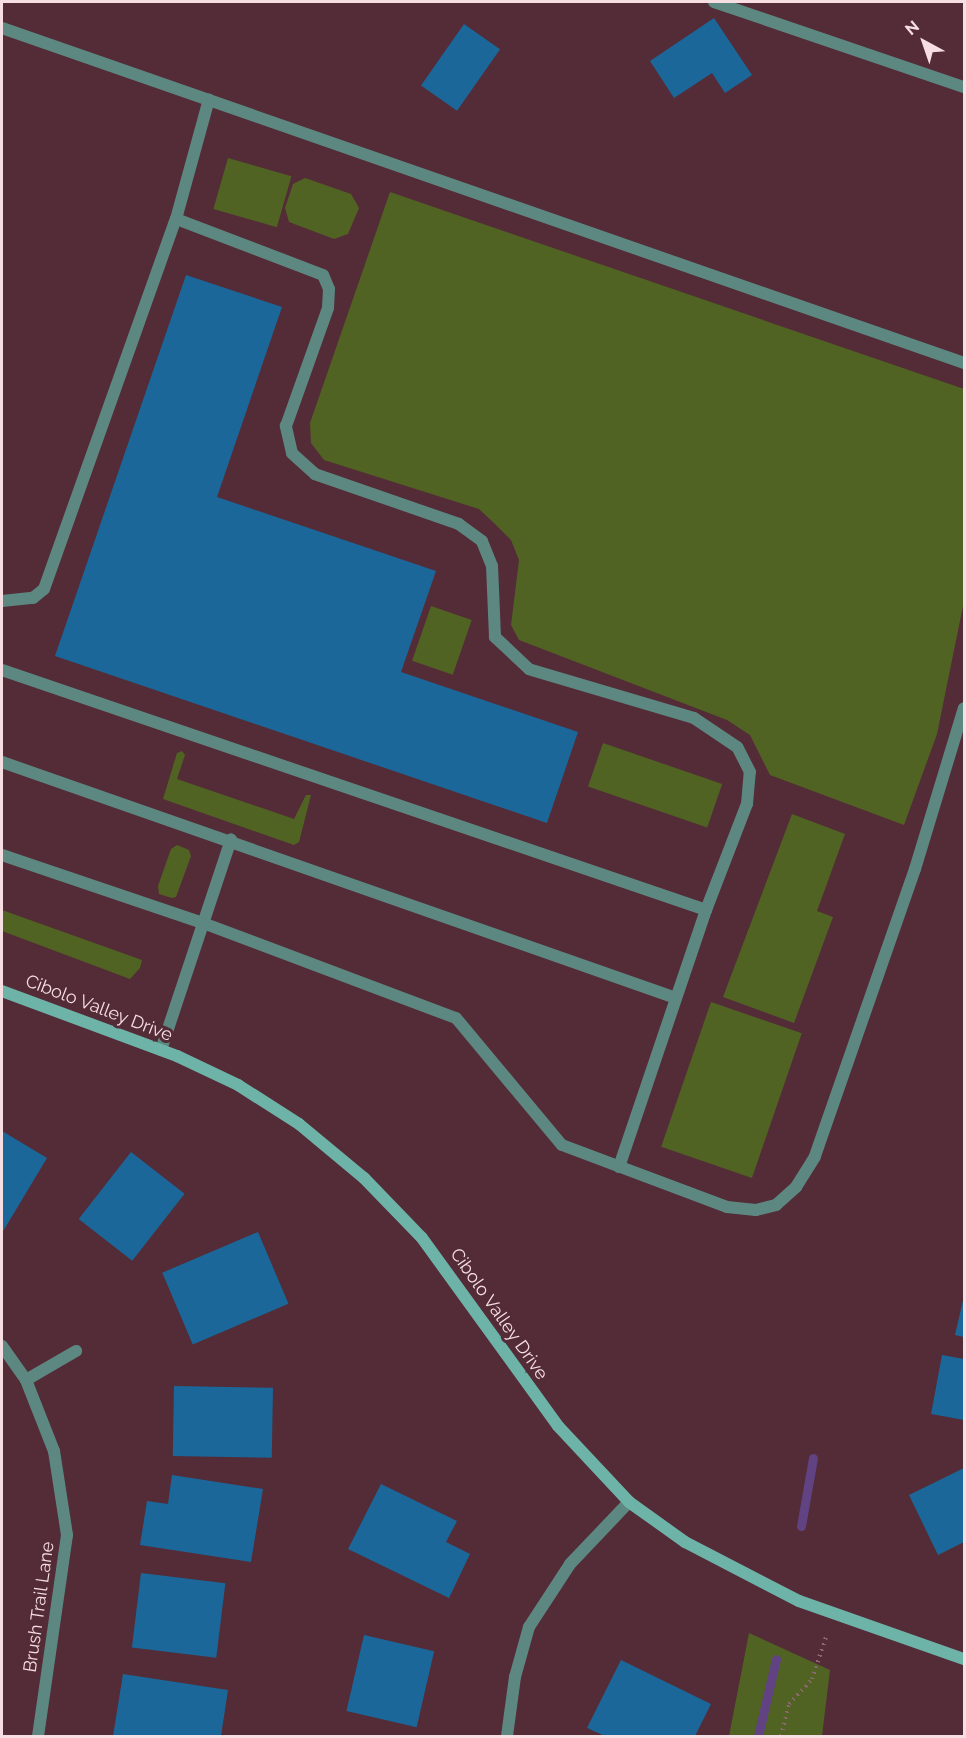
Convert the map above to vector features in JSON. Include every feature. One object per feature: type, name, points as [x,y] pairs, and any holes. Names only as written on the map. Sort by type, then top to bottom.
[{"type":"main road","name":"Cibolo Valley Drive","points":[[2,991],[161,1050],[237,1085],[299,1124],[364,1178],[422,1238],[558,1426],[629,1502],[685,1542],[739,1573],[834,1614],[964,1659]]},
{"type":"street","points":[[714,2],[964,87]]},
{"type":"street","points":[[2,28],[964,363]]},
{"type":"street","points":[[2,601],[33,598],[44,589],[176,219],[209,99]]},
{"type":"street","points":[[176,219],[323,275],[329,289],[328,308],[286,426],[292,453],[315,474],[459,524],[482,541],[492,566],[495,637],[529,669],[694,718],[737,747],[750,772],[747,804],[706,910],[619,1167]]},
{"type":"street","points":[[2,670],[706,910]]},
{"type":"street","points":[[2,855],[203,923],[456,1018],[562,1145],[727,1207],[756,1210],[776,1205],[796,1187],[818,1145],[915,869],[964,708]]},
{"type":"street","points":[[2,762],[231,839],[676,998]]},
{"type":"street","points":[[161,1050],[231,839]]},
{"type":"street","name":"Brush Trail Lane","points":[[2,1346],[26,1380],[54,1451],[68,1535],[38,1737]]},
{"type":"street","points":[[26,1380],[76,1351]]},
{"type":"street","points":[[507,1737],[515,1677],[529,1627],[570,1564],[629,1502]]},
{"type":"path","points":[[781,1737],[789,1704],[812,1679],[834,1614]]},
{"type":"green space","points":[[228,158],[291,176],[277,227],[213,209]]},
{"type":"green space","points":[[305,178],[351,194],[359,208],[348,234],[334,239],[289,222],[285,208],[293,184]]},
{"type":"green space","points":[[390,192],[964,389],[964,601],[937,734],[904,825],[770,775],[750,735],[727,720],[519,640],[511,625],[519,560],[511,540],[479,509],[324,460],[311,443],[310,423]]},
{"type":"green space","points":[[431,606],[472,620],[453,675],[412,661]]},
{"type":"green space","points":[[603,743],[722,784],[707,828],[588,786]]},
{"type":"green space","points":[[182,751],[185,755],[177,779],[294,819],[306,795],[311,795],[299,842],[294,845],[163,799],[177,753]]},
{"type":"green space","points":[[792,814],[845,834],[817,911],[833,917],[794,1023],[723,997]]},
{"type":"green space","points":[[177,845],[189,850],[191,856],[176,897],[172,898],[159,894],[158,886],[171,849]]},
{"type":"green space","points":[[2,910],[142,960],[140,968],[130,979],[2,931]]},
{"type":"green space","points":[[711,1002],[802,1033],[752,1178],[661,1147]]},
{"type":"green space","points":[[749,1633],[830,1670],[822,1736],[729,1736]]},
{"type":"building","points":[[714,18],[752,75],[725,93],[712,73],[674,98],[650,61]]},
{"type":"building","points":[[464,24],[500,49],[457,111],[421,85]]},
{"type":"building","points":[[186,275],[282,307],[217,497],[436,571],[401,672],[578,732],[547,823],[55,656]]},
{"type":"building","points":[[2,1131],[47,1158],[2,1233]]},
{"type":"building","points":[[131,1152],[185,1194],[132,1261],[79,1219]]},
{"type":"building","points":[[258,1232],[288,1304],[193,1344],[162,1273]]},
{"type":"building","points":[[964,1296],[964,1337],[955,1335]]},
{"type":"building","points":[[942,1355],[964,1359],[964,1420],[931,1414]]},
{"type":"building","points":[[174,1386],[273,1388],[272,1458],[173,1456]]},
{"type":"building","points":[[964,1468],[964,1542],[938,1555],[909,1495]]},
{"type":"building","points":[[172,1475],[263,1489],[251,1562],[140,1545],[147,1501],[168,1504]]},
{"type":"building","points":[[381,1484],[457,1521],[446,1542],[470,1554],[449,1598],[348,1549]]},
{"type":"building","points":[[141,1573],[225,1583],[216,1658],[132,1647]]},
{"type":"building","points":[[364,1635],[434,1651],[417,1727],[346,1711]]},
{"type":"building","points":[[621,1660],[711,1704],[695,1736],[605,1736],[587,1728]]},
{"type":"building","points":[[123,1674],[228,1690],[221,1736],[113,1736]]},
{"type":"waterway","points":[[801,1526],[813,1458]]},
{"type":"waterway","points":[[758,1736],[776,1659]]}]
